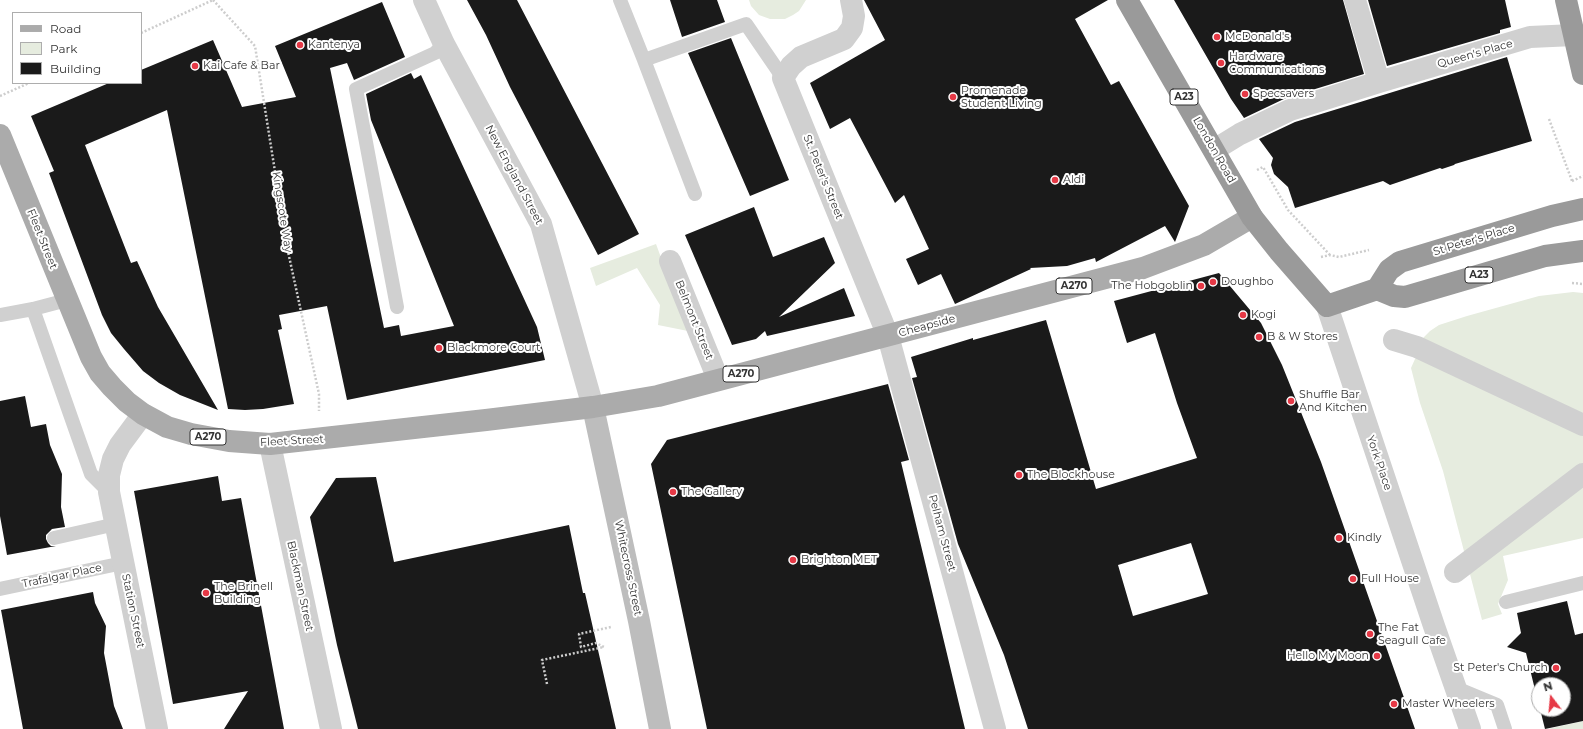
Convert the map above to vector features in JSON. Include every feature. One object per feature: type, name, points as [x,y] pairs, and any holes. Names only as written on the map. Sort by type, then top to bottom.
[{"type":"highway","name":"London Road","points":[[1127,0],[1252,217]]},
{"type":"highway","points":[[1566,0],[1583,74]]},
{"type":"highway","name":"St Peter's Place","points":[[1377,289],[1389,270],[1400,262],[1552,216],[1583,209]]},
{"type":"highway","name":"York Place","points":[[1252,217],[1279,251],[1327,306]]},
{"type":"highway","name":"A23","points":[[1377,289],[1394,296],[1404,297],[1544,256],[1583,251]]},
{"type":"highway","points":[[1327,306],[1377,289]]},
{"type":"main road","name":"Fleet Street","points":[[0,135],[67,300],[91,357],[100,373],[127,402],[143,414],[167,427],[191,434],[229,441],[270,444],[318,440],[593,407]]},
{"type":"main road","name":"Cheapside","points":[[593,407],[658,396],[1143,268],[1204,245],[1252,217]]},
{"type":"street","name":"New England Street","points":[[424,0],[444,44],[541,224],[593,407]]},
{"type":"street","points":[[783,78],[790,66],[801,57],[844,39],[852,28],[854,16],[851,0]]},
{"type":"street","points":[[1355,0],[1379,82]]},
{"type":"street","name":"Queen's Place","points":[[1214,150],[1240,134],[1290,110],[1379,82],[1530,38],[1574,35]]},
{"type":"street","name":"St. Peter's Street","points":[[783,78],[888,336]]},
{"type":"street","name":"Belmont Street","points":[[670,261],[718,379]]},
{"type":"street","name":"York Place","points":[[1327,306],[1375,453],[1470,729]]},
{"type":"street","name":"Pelham Street","points":[[888,336],[995,729]]},
{"type":"street","points":[[1394,340],[1417,347],[1583,425]]},
{"type":"street","name":"Whitecross Street","points":[[593,407],[639,621],[660,729]]},
{"type":"street","name":"Station Street","points":[[143,414],[120,445],[113,459],[109,475],[110,492],[116,524],[157,729]]},
{"type":"street","name":"Blackman Street","points":[[270,444],[331,729]]},
{"type":"street","points":[[1455,572],[1583,474]]},
{"type":"lane","points":[[620,0],[695,194]]},
{"type":"lane","name":"St. Peter's Street","points":[[644,60],[746,24],[783,78]]},
{"type":"lane","points":[[397,307],[356,89],[434,53],[444,44]]},
{"type":"lane","points":[[0,315],[33,309],[67,300]]},
{"type":"lane","points":[[33,309],[91,474],[110,492]]},
{"type":"lane","points":[[54,538],[116,524]]},
{"type":"lane","name":"Trafalgar Place","points":[[0,589],[124,563]]},
{"type":"lane","points":[[1506,602],[1583,584]]},
{"type":"lane","points":[[1456,688],[1497,705],[1505,729]]},
{"type":"path","points":[[142,33],[213,0]]},
{"type":"path","name":"Kingscote Way","points":[[213,0],[255,46],[287,247],[319,394],[318,440]]},
{"type":"path","points":[[0,96],[27,84]]},
{"type":"path","points":[[1549,119],[1572,181],[1583,176]]},
{"type":"path","points":[[1288,210],[1330,255]]},
{"type":"path","points":[[1570,283],[1583,284]]},
{"type":"path","points":[[547,684],[542,660],[604,647],[596,643],[581,647],[579,634],[600,630]]},
{"type":"green space","points":[[749,0],[806,0],[799,11],[793,15],[785,19],[770,19],[759,15],[751,6]]},
{"type":"green space","points":[[656,244],[688,331],[658,325],[660,305],[637,268],[596,286],[590,268]]},
{"type":"green space","points":[[1573,292],[1583,293],[1583,538],[1503,556],[1508,580],[1498,604],[1502,614],[1482,620],[1443,471],[1420,403],[1411,368],[1415,359],[1424,347],[1421,340],[1439,325],[1539,296]]},
{"type":"green space","points":[[1583,721],[1583,729],[1548,729]]},
{"type":"building","points":[[467,0],[517,0],[639,234],[598,255],[510,87],[486,35]]},
{"type":"building","points":[[670,0],[717,0],[725,22],[682,37]]},
{"type":"building","points":[[864,0],[1108,0],[1075,19],[1111,85],[1119,81],[1189,206],[1175,242],[1165,226],[1096,262],[1095,258],[1067,266],[1030,268],[1031,269],[955,304],[941,274],[918,285],[906,259],[929,249],[904,195],[895,203],[850,118],[830,129],[810,83],[885,40]]},
{"type":"building","points":[[1174,0],[1343,0],[1364,74],[1286,98],[1244,118],[1231,99]]},
{"type":"building","points":[[1368,0],[1505,0],[1511,27],[1500,30],[1500,33],[1387,66]]},
{"type":"building","points":[[382,2],[405,57],[354,80],[347,63],[330,68],[384,328],[399,325],[401,336],[454,326],[371,120],[366,94],[411,73],[414,79],[421,75],[537,327],[545,360],[347,400],[327,306],[279,315],[282,329],[278,330],[294,404],[263,409],[228,409],[167,110],[85,145],[131,263],[137,261],[158,307],[218,410],[180,395],[159,383],[143,371],[124,349],[111,333],[102,315],[49,173],[54,171],[31,116],[107,84],[142,84],[142,70],[213,40],[242,107],[296,97],[275,46]]},
{"type":"building","points":[[731,38],[789,180],[750,196],[688,53]]},
{"type":"building","points":[[1507,57],[1532,141],[1442,169],[1440,168],[1390,185],[1383,181],[1295,208],[1288,187],[1274,174],[1271,165],[1273,158],[1259,139],[1295,122]]},
{"type":"building","points":[[754,207],[773,257],[824,237],[835,263],[779,317],[844,288],[855,316],[767,336],[765,331],[756,339],[732,345],[685,235]]},
{"type":"building","points":[[1219,273],[1261,323],[1282,365],[1321,462],[1415,729],[1028,729],[1004,655],[958,544],[912,378],[917,377],[911,357],[973,338],[973,340],[1046,320],[1096,489],[1197,458],[1177,403],[1155,333],[1127,343],[1114,301]],"holes":[[[1191,543],[1208,594],[1133,616],[1118,565]]]},
{"type":"building","name":"Brighton MET","points":[[888,384],[909,460],[901,462],[965,729],[707,729],[651,464],[667,440]]},
{"type":"building","points":[[25,396],[31,427],[46,424],[50,445],[62,474],[61,507],[65,527],[52,529],[46,535],[48,543],[51,546],[56,546],[7,555],[0,516],[0,401]]},
{"type":"building","name":"The Brinell Building","points":[[218,476],[222,501],[241,498],[284,729],[224,729],[248,691],[173,704],[134,491]]},
{"type":"building","points":[[376,477],[394,562],[569,525],[583,593],[585,593],[616,729],[358,729],[337,645],[310,517],[336,478]]},
{"type":"building","points":[[93,592],[95,603],[106,626],[104,653],[114,706],[123,729],[23,729],[1,610]]},
{"type":"building","name":"St Peter's Church","points":[[1567,601],[1575,635],[1583,633],[1583,721],[1545,729],[1542,717],[1571,717],[1571,677],[1532,677],[1526,653],[1507,647],[1521,633],[1517,613]]},
{"type":"place","name":"McDonald's","points":[[1217,37]]},
{"type":"place","name":"Kantenya","points":[[300,45]]},
{"type":"place","name":"Hardware Communications","points":[[1221,63]]},
{"type":"place","name":"Kai Cafe & Bar","points":[[195,66]]},
{"type":"place","name":"Specsavers","points":[[1245,94]]},
{"type":"place","name":"Promenade Student Living","points":[[953,97]]},
{"type":"place","name":"Aldi","points":[[1055,180]]},
{"type":"place","name":"Doughbo","points":[[1213,282]]},
{"type":"place","name":"The Hobgoblin","points":[[1201,286]]},
{"type":"place","name":"Kogi","points":[[1243,315]]},
{"type":"place","name":"B & W Stores","points":[[1259,337]]},
{"type":"place","name":"Blackmore Court","points":[[439,348]]},
{"type":"place","name":"Shuffle Bar And Kitchen","points":[[1291,401]]},
{"type":"place","name":"The Blockhouse","points":[[1019,475]]},
{"type":"place","name":"The Gallery","points":[[673,492]]},
{"type":"place","name":"Kindly","points":[[1339,538]]},
{"type":"place","name":"Brighton MET","points":[[793,560]]},
{"type":"place","name":"Full House","points":[[1353,579]]},
{"type":"place","name":"The Brinell Building","points":[[206,593]]},
{"type":"place","name":"The Fat Seagull Cafe","points":[[1370,634]]},
{"type":"place","name":"Hello My Moon","points":[[1377,656]]},
{"type":"place","name":"St Peter's Church","points":[[1556,668]]},
{"type":"place","name":"Master Wheelers","points":[[1394,704]]}]
